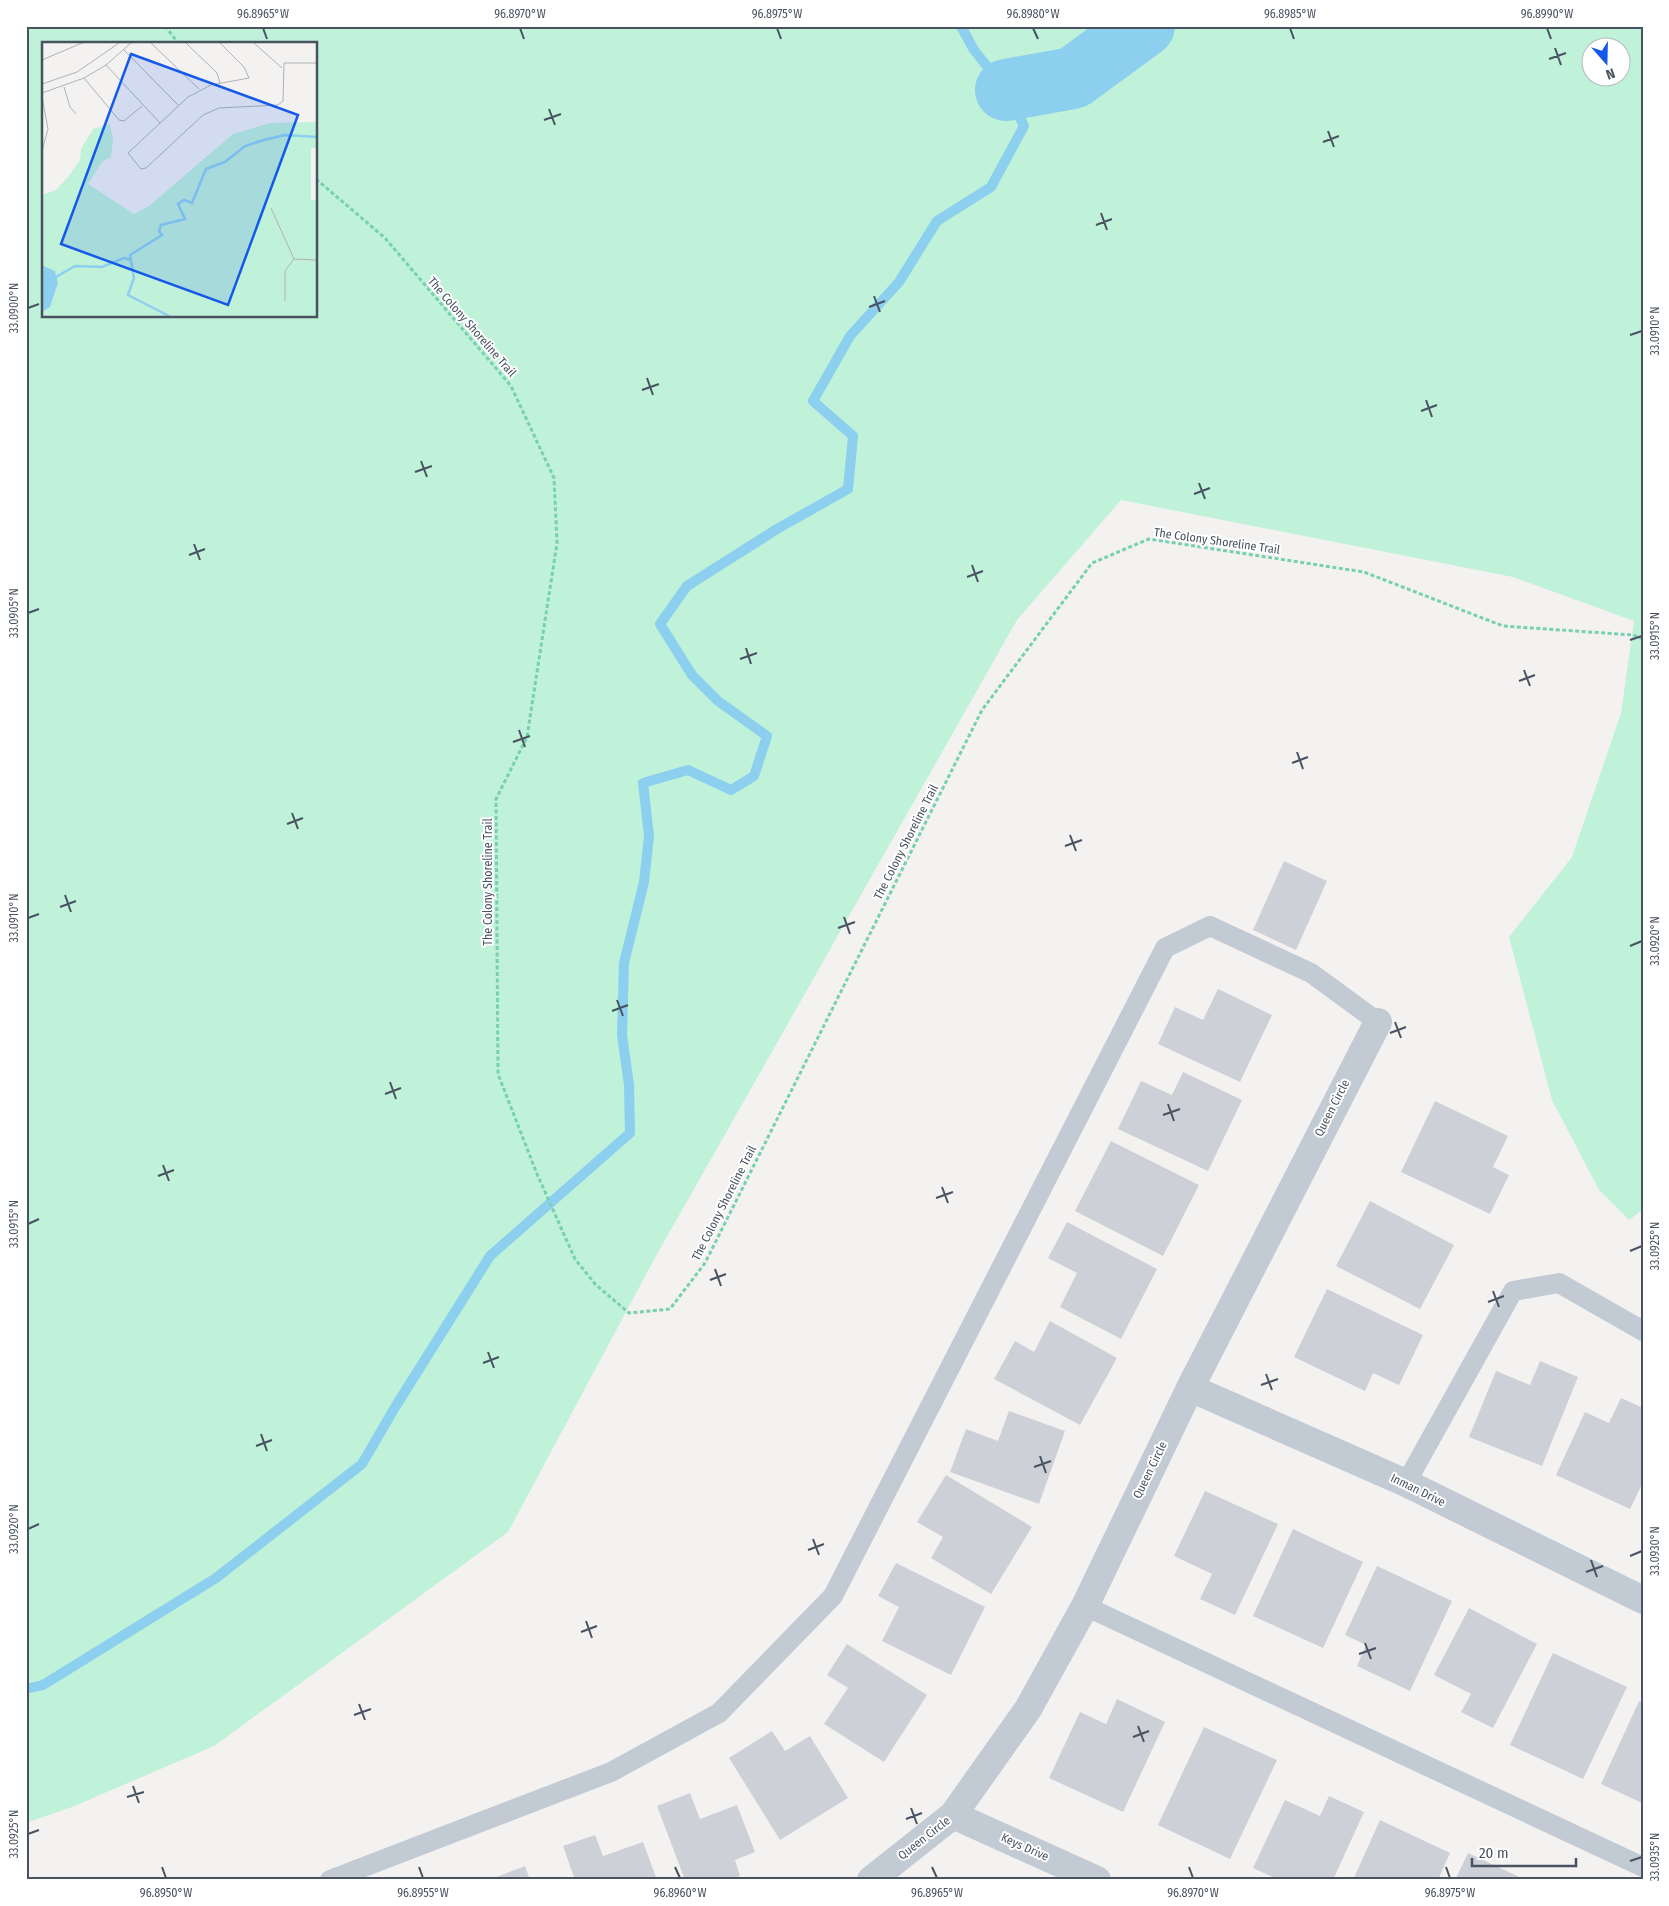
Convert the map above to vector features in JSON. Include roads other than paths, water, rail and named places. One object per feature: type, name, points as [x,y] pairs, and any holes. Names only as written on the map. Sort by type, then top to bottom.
[{"type":"street","name":"Queen Circle","points":[[871,1880],[953,1815],[1028,1709],[1085,1606],[1190,1388],[1378,1022]]},
{"type":"street","name":"Inman Drive","points":[[1190,1388],[1406,1483],[1643,1600]]},
{"type":"street","name":"Keys Drive","points":[[953,1815],[1097,1880]]},
{"type":"lane","points":[[330,1880],[611,1772],[719,1713],[833,1596],[1165,948],[1210,926],[1311,973],[1378,1022]]},
{"type":"lane","points":[[1406,1483],[1513,1291],[1559,1283],[1643,1331]]},
{"type":"lane","points":[[1085,1606],[1643,1867]]},
{"type":"waterway","points":[[26,1689],[43,1685],[216,1578],[362,1464],[394,1409],[490,1256],[630,1133],[629,1085],[622,1035],[624,963],[644,882],[649,836],[643,783],[688,770],[731,790],[754,776],[767,736],[718,701],[692,675],[660,624],[687,586],[777,529],[848,489],[853,436],[813,401],[850,336],[899,282],[937,221],[991,187],[1024,126],[1006,90],[974,50],[961,26]]},
{"type":"waterway","points":[[1006,90],[1073,78],[1144,26]]}]
